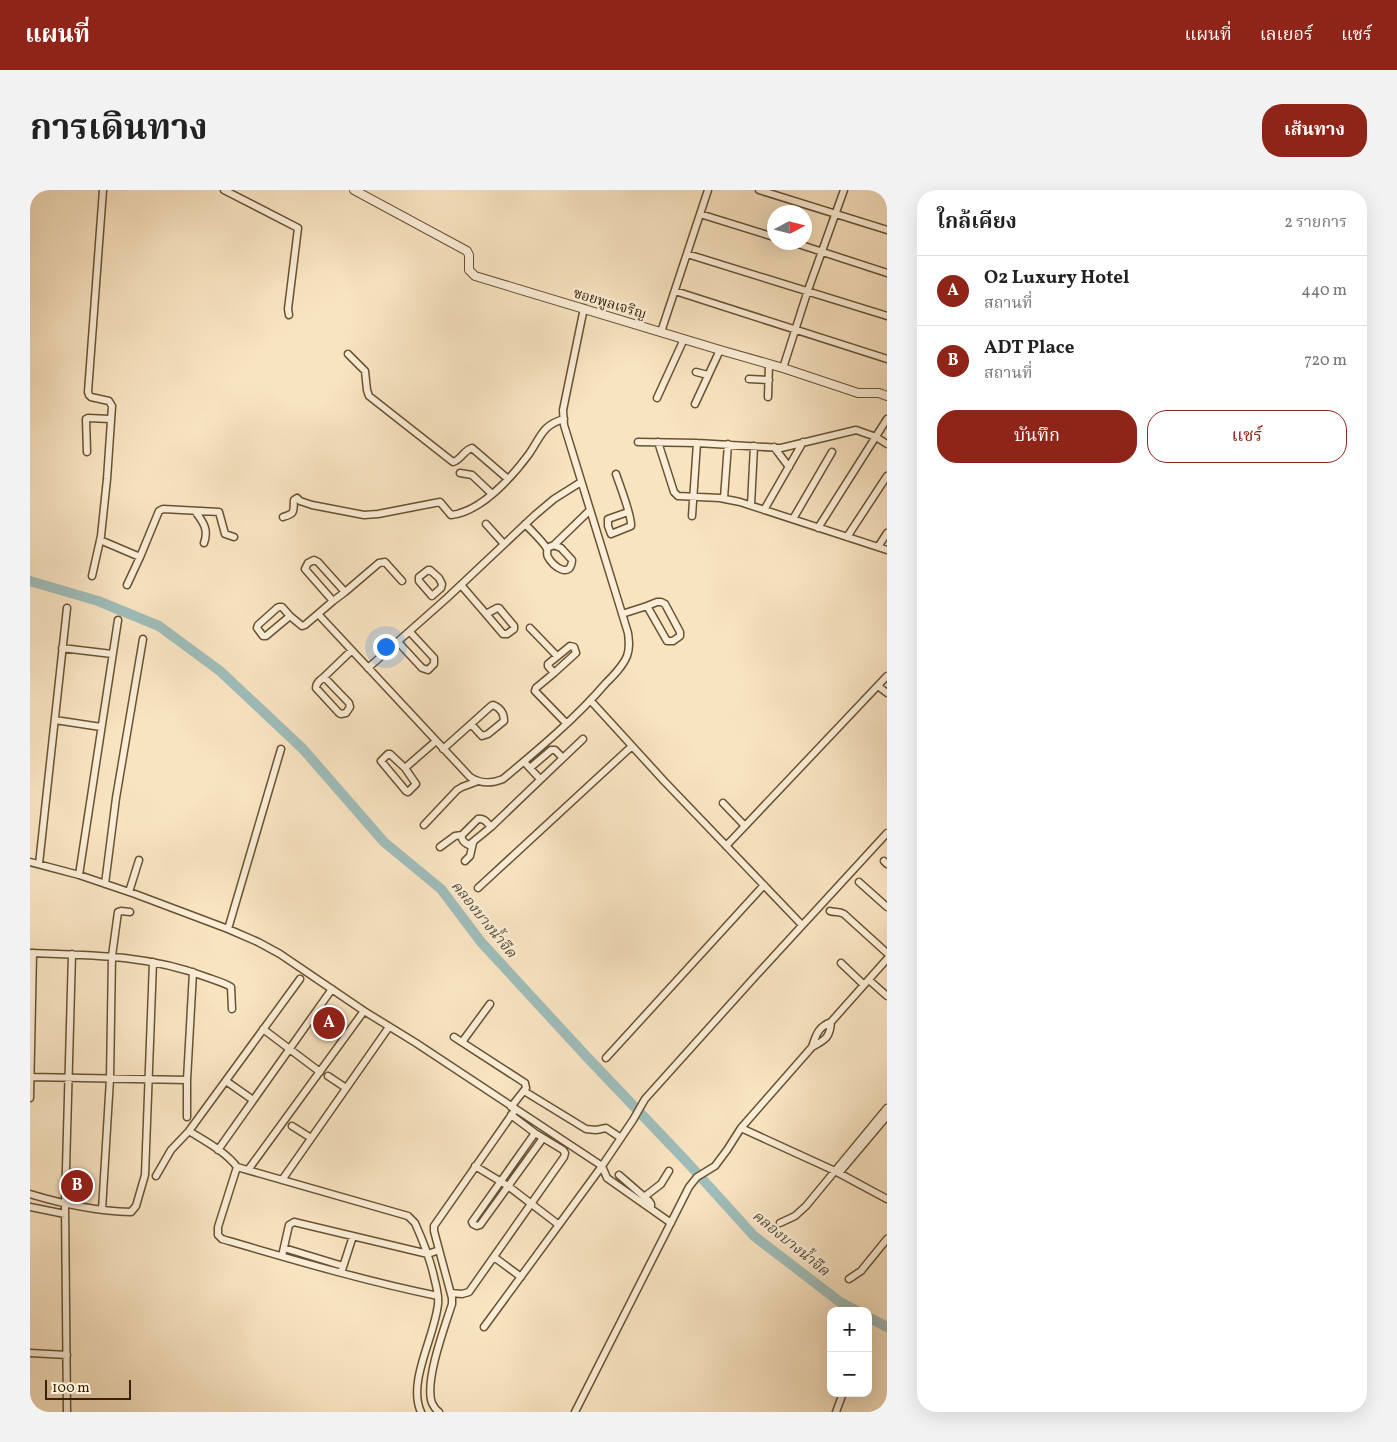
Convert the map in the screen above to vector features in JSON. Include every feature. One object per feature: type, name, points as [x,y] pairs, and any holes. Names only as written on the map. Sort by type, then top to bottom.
[{"type":"street","points":[[92,576],[100,540],[107,479],[111,404],[91,397],[88,392],[103,190]]},
{"type":"street","points":[[224,190],[298,228],[288,309],[289,315]]},
{"type":"street","name":"ซอยพูลเจริญ","points":[[354,190],[467,251],[469,255],[469,270],[475,276],[783,368],[858,393],[879,393],[887,396]]},
{"type":"street","points":[[661,332],[708,190]]},
{"type":"street","points":[[759,190],[887,230]]},
{"type":"street","points":[[783,368],[794,329],[844,190]]},
{"type":"street","points":[[700,214],[767,235]]},
{"type":"street","points":[[812,249],[887,273]]},
{"type":"street","points":[[687,254],[887,316]]},
{"type":"street","points":[[675,291],[887,360]]},
{"type":"street","points":[[318,614],[443,749],[470,777],[478,781],[488,783],[502,779],[591,701],[626,658],[629,644],[628,633],[564,425],[563,410],[584,308]]},
{"type":"street","points":[[657,398],[684,339]]},
{"type":"street","points":[[695,404],[720,350]]},
{"type":"street","points":[[348,354],[365,371],[368,396],[423,439],[454,462],[468,449],[472,448],[508,479]]},
{"type":"street","points":[[768,397],[769,364]]},
{"type":"street","points":[[696,372],[708,375]]},
{"type":"street","points":[[749,379],[769,380]]},
{"type":"street","points":[[87,452],[86,419],[110,419]]},
{"type":"street","points":[[283,517],[294,512],[294,500],[297,498],[312,505],[364,515],[440,502],[451,515],[470,510],[485,500],[508,479],[529,454],[550,424],[564,419]]},
{"type":"street","points":[[818,528],[887,420]]},
{"type":"street","points":[[638,442],[787,447],[853,430],[876,437],[887,444]]},
{"type":"street","points":[[658,442],[678,496],[724,498],[751,505],[887,550]]},
{"type":"street","points":[[764,510],[803,442]]},
{"type":"street","points":[[692,516],[697,443]]},
{"type":"street","points":[[724,498],[728,444]]},
{"type":"street","points":[[751,505],[754,446]]},
{"type":"street","points":[[774,447],[789,467]]},
{"type":"street","points":[[793,519],[832,452]]},
{"type":"street","points":[[460,473],[472,474],[492,494]]},
{"type":"street","points":[[599,538],[632,524],[616,474]]},
{"type":"street","points":[[847,537],[887,476]]},
{"type":"street","points":[[368,668],[410,632],[554,498],[581,482]]},
{"type":"street","points":[[127,585],[159,511],[163,509],[219,512],[225,534],[234,537]]},
{"type":"street","points":[[547,548],[554,545],[590,510]]},
{"type":"street","points":[[195,511],[206,528],[204,543]]},
{"type":"street","points":[[611,534],[608,519],[628,512]]},
{"type":"street","points":[[486,524],[504,544]]},
{"type":"street","points":[[525,524],[547,548],[548,557],[558,568],[561,570],[568,569],[572,560],[562,548],[554,545]]},
{"type":"street","points":[[878,548],[887,533]]},
{"type":"street","points":[[100,540],[140,557]]},
{"type":"street","points":[[333,601],[304,569],[308,563],[314,560],[318,562],[344,592]]},
{"type":"street","points":[[290,616],[266,636],[263,636],[258,631],[258,625],[277,608],[282,607],[302,626],[382,561],[402,581]]},
{"type":"street","points":[[461,585],[503,634],[507,634],[514,629],[513,623],[500,608],[486,614]]},
{"type":"street","points":[[432,596],[439,605]]},
{"type":"street","points":[[622,614],[647,606],[661,602],[670,613],[680,632],[680,636],[673,641],[667,641],[647,606]]},
{"type":"street","points":[[39,864],[67,608]]},
{"type":"street","points":[[79,875],[118,620]]},
{"type":"street","points":[[530,628],[558,656]]},
{"type":"street","points":[[398,642],[422,668],[428,670],[434,664],[434,658],[410,632]]},
{"type":"street","points":[[105,884],[116,798],[143,639]]},
{"type":"street","points":[[554,673],[548,666],[570,646],[574,647],[576,654],[554,673],[536,688],[535,691],[566,723]]},
{"type":"street","points":[[62,648],[112,654]]},
{"type":"street","points":[[324,677],[349,704],[350,707],[346,713],[341,714],[316,688],[316,685],[324,677],[351,651]]},
{"type":"street","points":[[726,846],[887,676]]},
{"type":"street","points":[[878,686],[887,693]]},
{"type":"street","points":[[591,701],[802,925]]},
{"type":"street","points":[[443,749],[470,724],[490,706],[493,705],[500,709],[504,715],[504,721],[485,736],[482,736],[470,724]]},
{"type":"street","points":[[54,720],[101,727]]},
{"type":"street","points":[[462,835],[467,844],[473,842],[583,740]]},
{"type":"street","points":[[405,768],[436,741]]},
{"type":"street","points":[[478,888],[632,746]]},
{"type":"street","points":[[228,929],[281,749]]},
{"type":"street","points":[[530,768],[551,750],[555,750],[563,758]]},
{"type":"street","points":[[390,754],[405,768],[416,784],[408,792],[381,761],[390,754]]},
{"type":"street","points":[[524,761],[540,779]]},
{"type":"street","points":[[424,825],[457,790],[478,781]]},
{"type":"street","points":[[723,803],[745,826]]},
{"type":"street","points":[[440,847],[455,836],[462,835],[478,819],[482,818],[491,827]]},
{"type":"street","points":[[484,1327],[602,1166],[645,1099],[887,833]]},
{"type":"street","points":[[465,862],[470,856],[473,842]]},
{"type":"street","points":[[130,892],[139,860]]},
{"type":"street","points":[[30,862],[79,875],[130,892],[228,929],[280,954],[364,1011],[416,1043],[513,1111],[602,1166],[605,1176],[671,1223]]},
{"type":"street","points":[[859,882],[887,907]]},
{"type":"street","points":[[606,1058],[764,885]]},
{"type":"street","points":[[830,911],[844,914],[887,953]]},
{"type":"street","points":[[102,1210],[110,1079],[112,956],[118,912],[130,912]]},
{"type":"street","points":[[30,1098],[31,953],[112,956],[153,962],[193,972],[231,987],[232,1008]]},
{"type":"street","points":[[67,1412],[65,1204],[72,954]]},
{"type":"street","points":[[575,1412],[689,1187],[698,1177],[715,1166],[741,1128],[812,1047],[817,1032],[825,1024],[831,1022],[887,959]]},
{"type":"street","points":[[30,1194],[65,1204],[102,1210],[131,1212],[136,1206],[145,1175],[153,962]]},
{"type":"street","points":[[841,963],[887,996]]},
{"type":"street","points":[[187,1117],[187,1080],[193,972]]},
{"type":"street","points":[[156,1176],[171,1150],[189,1131],[226,1082],[300,979]]},
{"type":"street","points":[[218,1150],[332,989]]},
{"type":"street","points":[[462,1042],[490,1004]]},
{"type":"street","points":[[248,1170],[364,1011]]},
{"type":"street","points":[[812,1047],[823,1042],[828,1037],[831,1022]]},
{"type":"street","points":[[282,1180],[389,1027]]},
{"type":"street","points":[[263,1029],[320,1072]]},
{"type":"street","points":[[440,1412],[432,1404],[430,1397],[432,1373],[452,1304],[434,1226],[513,1111],[526,1086],[525,1083],[454,1036]]},
{"type":"street","points":[[328,1076],[346,1088]]},
{"type":"street","points":[[30,1077],[187,1080]]},
{"type":"street","points":[[226,1082],[253,1100]]},
{"type":"street","points":[[524,1091],[586,1129],[606,1128],[621,1138]]},
{"type":"street","points":[[837,1172],[887,1108]]},
{"type":"street","points":[[451,1293],[462,1294],[469,1292],[564,1157],[565,1153],[563,1150],[535,1133],[513,1111]]},
{"type":"street","points":[[780,1223],[799,1214],[887,1116]]},
{"type":"street","points":[[292,1126],[311,1138]]},
{"type":"street","points":[[741,1128],[837,1172],[887,1199]]},
{"type":"street","points":[[189,1131],[232,1160],[237,1168],[408,1216],[415,1223],[428,1254],[438,1296],[432,1332],[416,1389],[421,1412]]},
{"type":"street","points":[[535,1133],[472,1222],[473,1224],[480,1225],[543,1138]]},
{"type":"street","points":[[475,1166],[508,1186],[559,1225]]},
{"type":"street","points":[[237,1168],[218,1227],[218,1235],[222,1239],[342,1270]]},
{"type":"street","points":[[644,1197],[662,1184],[669,1172]]},
{"type":"street","points":[[619,1175],[651,1204],[651,1209]]},
{"type":"street","points":[[30,1207],[65,1214]]},
{"type":"street","points":[[282,1256],[289,1224],[291,1223],[428,1254],[439,1250]]},
{"type":"street","points":[[342,1270],[353,1236]]},
{"type":"street","points":[[849,1279],[861,1271],[887,1239]]},
{"type":"street","points":[[284,1248],[394,1287],[438,1296]]},
{"type":"street","points":[[494,1257],[521,1277]]},
{"type":"street","points":[[30,1354],[66,1354]]},
{"type":"street","points":[[420,1371],[432,1373]]},
{"type":"street","points":[[836,1412],[841,1397]]},
{"type":"waterway","name":"คลองบางน้ำจืด","points":[[30,581],[98,601],[159,626],[220,671],[303,749],[384,842],[441,889],[481,942],[754,1236],[840,1302],[849,1307]]},
{"type":"waterway","name":"คลองบางน้ำจืด","points":[[872,1319],[887,1327]]},
{"type":"place","name":"O2 Luxury Hotel","points":[[329,1023]]},
{"type":"place","name":"ADT Place","points":[[77,1186]]}]
